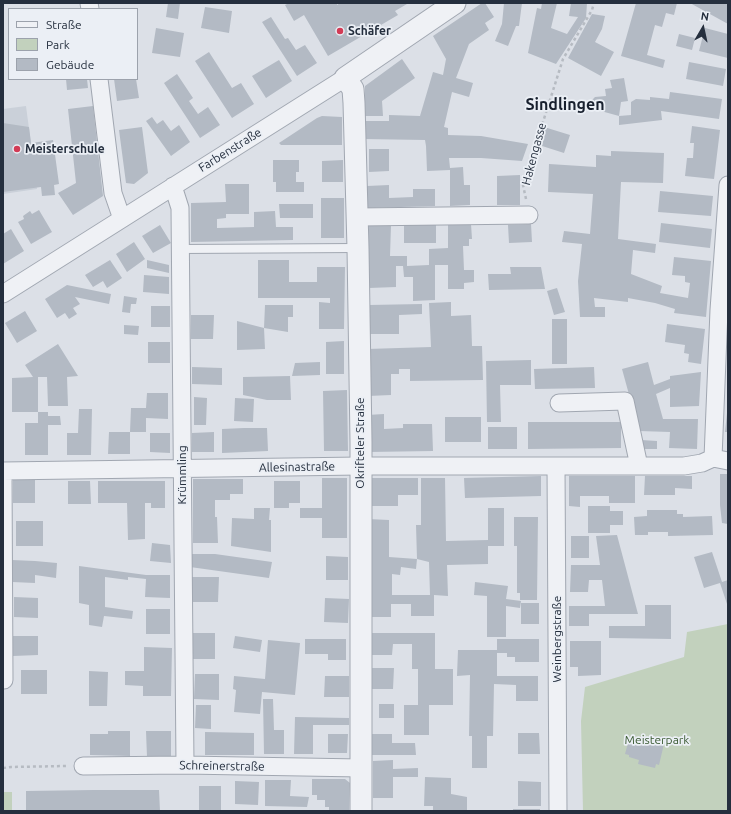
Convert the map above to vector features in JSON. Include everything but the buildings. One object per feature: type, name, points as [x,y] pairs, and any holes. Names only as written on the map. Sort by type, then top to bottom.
[{"type":"street","name":"Farbenstraße","points":[[3,294],[345,78],[455,3]]},
{"type":"street","name":"Okrifteler Straße","points":[[345,78],[353,89],[358,248],[361,811]]},
{"type":"street","points":[[99,80],[112,193],[122,219]]},
{"type":"street","points":[[720,459],[719,310],[728,185]]},
{"type":"street","name":"Krümmling","points":[[173,186],[180,208],[181,249],[185,765]]},
{"type":"street","points":[[357,217],[529,215]]},
{"type":"street","points":[[559,402],[625,401],[639,466]]},
{"type":"street","name":"Allesinastraße","points":[[3,471],[360,466],[684,466],[702,464],[720,459]]},
{"type":"street","name":"Weinbergstraße","points":[[556,466],[558,811]]},
{"type":"street","points":[[3,471],[4,680]]},
{"type":"street","name":"Schreinerstraße","points":[[83,766],[185,765],[361,768]]},
{"type":"lane","points":[[181,249],[358,248]]},
{"type":"path","name":"Hakengasse","points":[[529,215],[523,185],[534,148],[563,59],[592,10],[594,3]]},
{"type":"path","points":[[3,768],[83,766]]},
{"type":"shaded area","name":"Meisterschule","points":[[26,106],[37,189],[3,194],[3,109]]},
{"type":"green space","name":"Meisterpark","points":[[728,624],[728,811],[583,811],[581,721],[585,687],[684,657],[687,632]]},
{"type":"green space","points":[[3,792],[12,792],[12,811],[3,811]]},
{"type":"place","name":"Schäfer","points":[[340,31]]},
{"type":"place","name":"Meisterschule","points":[[17,149]]},
{"type":"district","name":"Sindlingen","points":[[565,105]]}]
